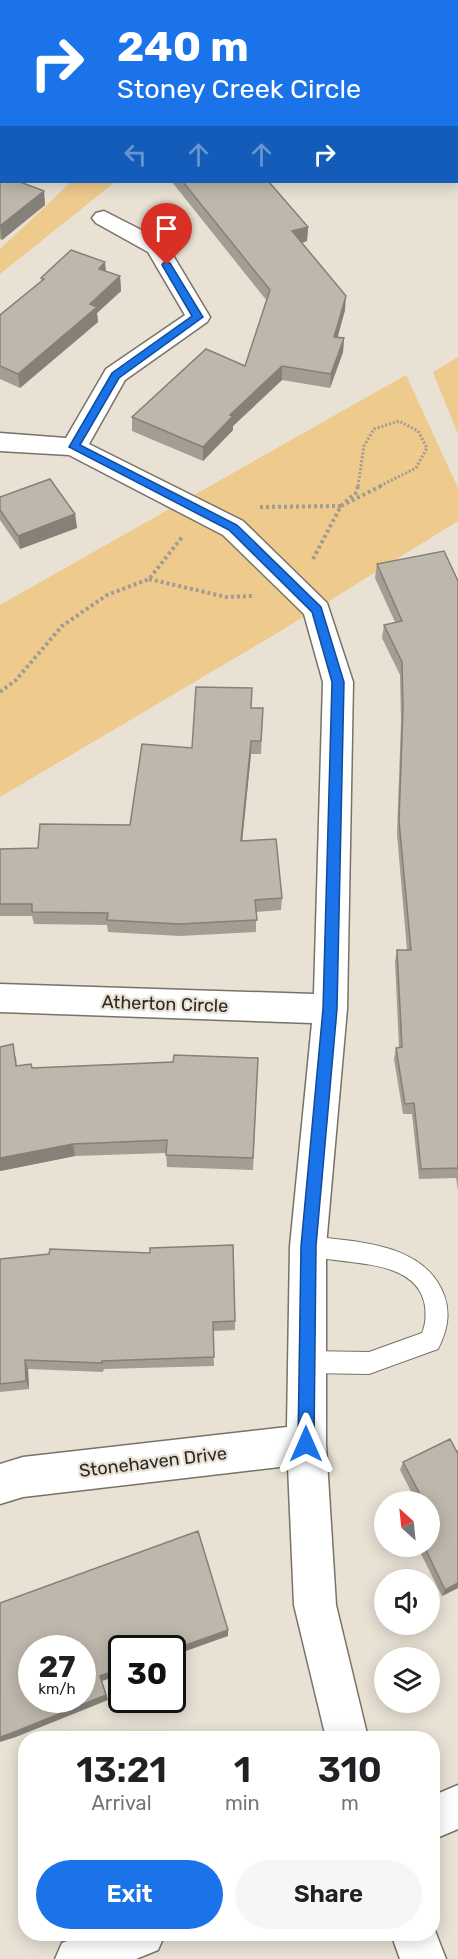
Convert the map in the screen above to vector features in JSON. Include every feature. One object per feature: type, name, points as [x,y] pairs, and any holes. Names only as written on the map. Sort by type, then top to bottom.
[{"type":"street","points":[[74,447],[115,375],[198,317],[157,248],[104,218]]},
{"type":"street","points":[[0,441],[74,447],[233,528],[317,610],[338,682],[330,1009],[308,1246],[306,1444],[315,1605],[345,1731]]},
{"type":"street","name":"Atherton Circle","points":[[0,998],[330,1009]]},
{"type":"street","name":"Stonehaven Drive","points":[[0,1484],[23,1477],[306,1444]]},
{"type":"street","points":[[440,1815],[458,1808]]},
{"type":"street","points":[[78,1959],[124,1941]]},
{"type":"street","points":[[417,1941],[423,1959]]},
{"type":"lane","points":[[306,1362],[369,1363],[412,1349],[430,1341],[437,1328],[438,1316],[434,1291],[422,1274],[407,1265],[382,1258],[308,1246]]},
{"type":"path","points":[[0,692],[16,680],[62,626],[106,595],[149,579],[202,512],[266,506],[341,506],[416,468],[428,448],[418,431],[399,421],[374,429],[364,446],[357,492],[341,506]]},
{"type":"shaded area","points":[[70,183],[114,183],[0,274],[0,249]]},
{"type":"shaded area","points":[[458,357],[458,434],[433,372]]},
{"type":"shaded area","points":[[406,375],[458,488],[458,521],[279,632],[0,797],[0,605]]},
{"type":"building","points":[[0,183],[23,183],[44,191],[0,226]]},
{"type":"building","points":[[184,183],[270,183],[308,227],[292,231],[346,296],[334,337],[344,338],[331,374],[282,366],[230,415],[233,416],[203,447],[132,417],[206,349],[245,366],[270,290]]},
{"type":"building","points":[[71,250],[105,262],[99,269],[120,276],[90,304],[97,307],[18,374],[0,366],[0,315],[44,279],[41,278]]},
{"type":"building","points":[[50,479],[75,514],[18,536],[0,510],[0,497]]},
{"type":"building","points":[[444,551],[458,581],[458,1168],[421,1169],[414,1103],[405,1104],[396,1048],[402,1047],[397,950],[411,950],[399,821],[403,708],[402,662],[384,625],[402,621],[377,564]]},
{"type":"building","points":[[196,687],[252,688],[251,708],[263,708],[261,741],[251,741],[241,841],[276,839],[282,898],[255,900],[257,920],[179,924],[107,920],[108,913],[32,912],[32,904],[0,904],[0,849],[38,848],[40,824],[130,825],[142,744],[192,748]]},
{"type":"building","points":[[13,1044],[16,1066],[31,1064],[32,1068],[173,1062],[174,1055],[258,1058],[253,1158],[166,1155],[167,1140],[73,1144],[0,1158],[0,1047]]},
{"type":"building","points":[[233,1245],[235,1321],[213,1322],[214,1357],[102,1361],[102,1363],[25,1360],[26,1381],[0,1384],[0,1259],[49,1254],[50,1249],[150,1253],[150,1248]]},
{"type":"building","points":[[450,1439],[458,1451],[458,1583],[445,1590],[440,1580],[440,1569],[435,1569],[429,1557],[440,1557],[440,1491],[418,1491],[403,1462]]},
{"type":"building","points":[[198,1531],[228,1630],[186,1645],[186,1635],[108,1635],[108,1673],[100,1676],[106,1695],[96,1699],[96,1635],[18,1635],[18,1713],[61,1713],[0,1737],[0,1603]]},
{"type":"route","points":[[167,265],[198,317],[115,375],[74,447],[233,528],[317,610],[338,682],[330,1009],[308,1246],[306,1444]]}]
